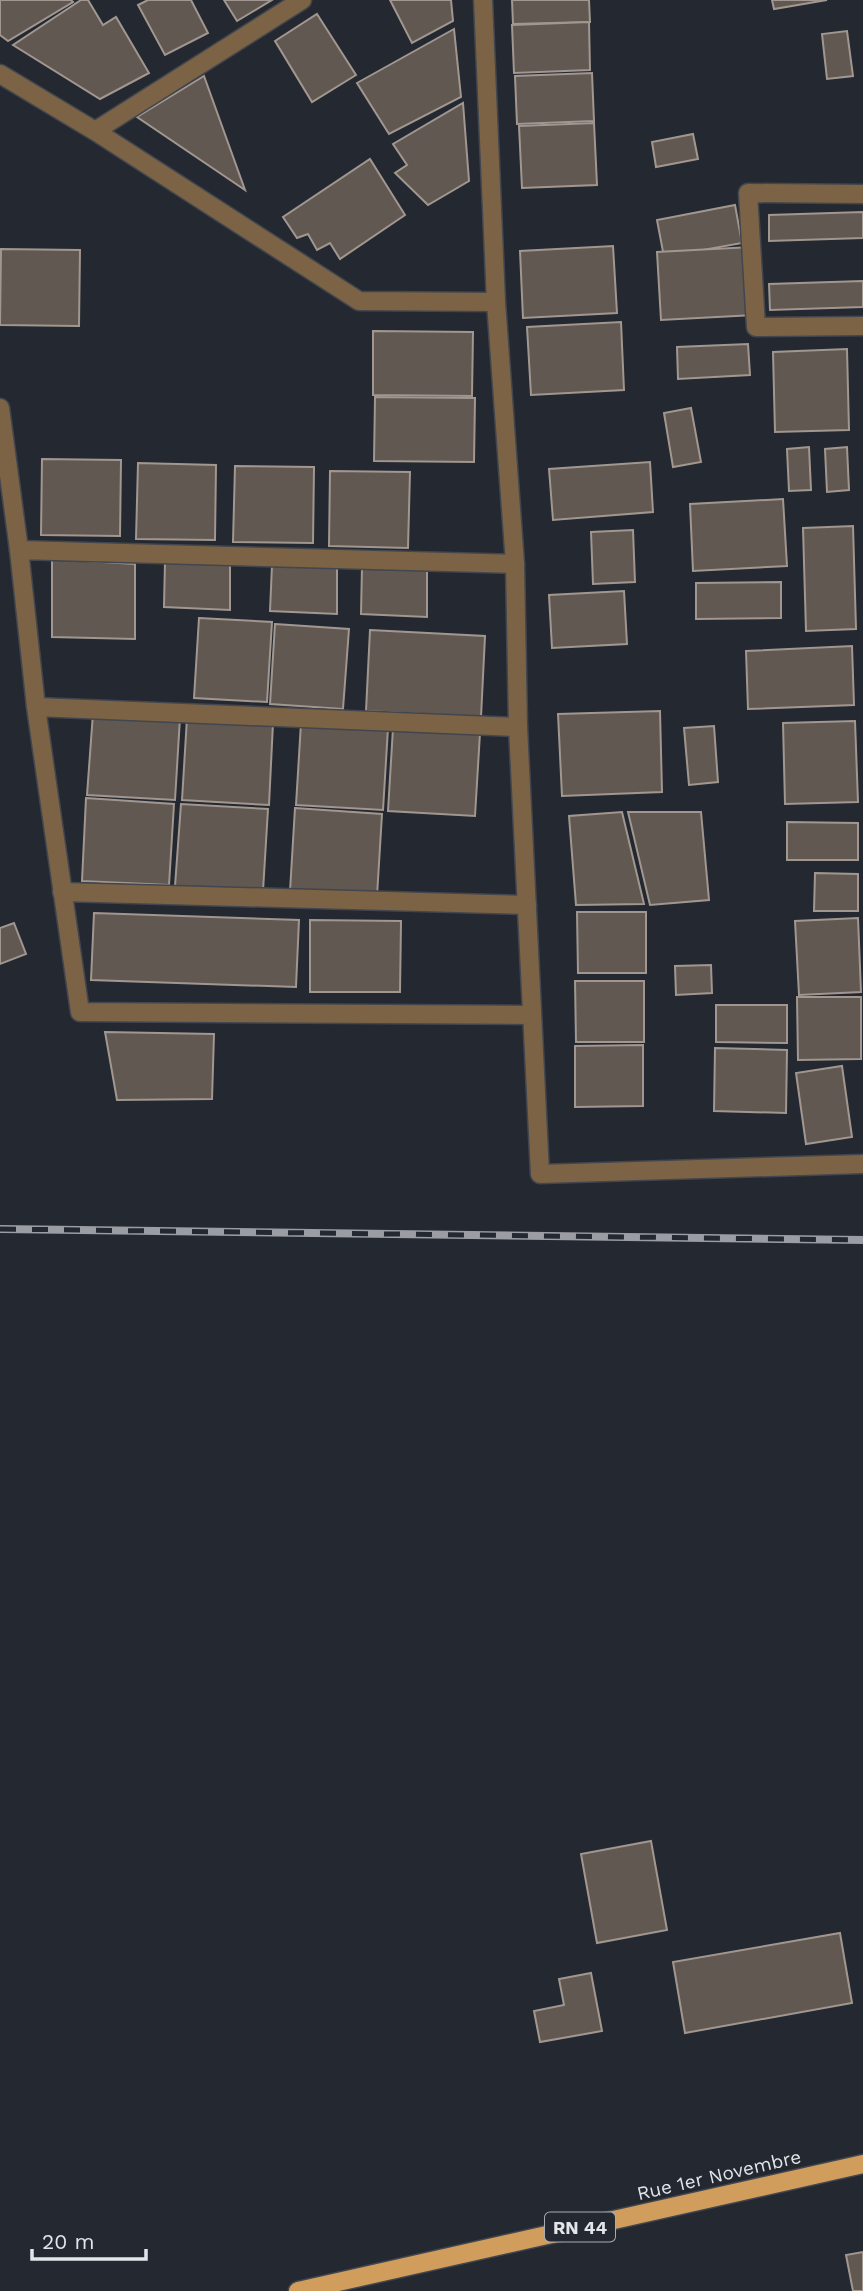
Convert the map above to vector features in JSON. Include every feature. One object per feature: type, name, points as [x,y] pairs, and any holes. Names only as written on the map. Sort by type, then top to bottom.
[{"type":"main road","name":"Rue 1er Novembre","points":[[298,2291],[863,2164]]},
{"type":"street","points":[[95,131],[302,0]]},
{"type":"street","points":[[483,0],[496,302],[515,564],[519,727],[540,1174],[863,1164]]},
{"type":"street","points":[[0,74],[95,131],[359,301],[496,302]]},
{"type":"street","points":[[863,194],[748,193],[756,327],[863,326]]},
{"type":"street","points":[[0,408],[36,707],[80,1012],[531,1015]]},
{"type":"street","points":[[19,550],[515,564]]},
{"type":"street","points":[[36,707],[519,727]]},
{"type":"street","points":[[62,892],[527,905]]},
{"type":"building","points":[[0,0],[73,2],[8,41],[0,35]]},
{"type":"building","points":[[81,0],[88,0],[103,25],[116,17],[149,73],[100,99],[13,45]]},
{"type":"building","points":[[148,0],[191,0],[208,33],[165,55],[138,5]]},
{"type":"building","points":[[224,0],[272,0],[237,21]]},
{"type":"building","points":[[390,0],[451,0],[453,21],[412,43]]},
{"type":"building","points":[[512,0],[589,0],[590,22],[513,24]]},
{"type":"building","points":[[772,0],[827,0],[774,9]]},
{"type":"building","points":[[317,14],[356,75],[312,102],[275,41]]},
{"type":"building","points":[[589,22],[590,70],[514,73],[512,25]]},
{"type":"building","points":[[454,29],[461,97],[389,134],[357,83]]},
{"type":"building","points":[[847,31],[853,76],[827,79],[822,34]]},
{"type":"building","points":[[592,73],[594,121],[517,124],[515,76]]},
{"type":"building","points":[[204,76],[245,190],[137,117]]},
{"type":"building","points":[[463,103],[469,181],[428,205],[395,173],[407,165],[393,144]]},
{"type":"building","points":[[594,123],[597,185],[522,188],[519,126]]},
{"type":"building","points":[[693,134],[698,159],[656,167],[652,142]]},
{"type":"building","points":[[370,159],[405,215],[340,259],[330,243],[317,250],[308,234],[297,238],[283,217]]},
{"type":"building","points":[[735,205],[742,243],[664,257],[657,220]]},
{"type":"building","points":[[863,212],[863,238],[769,241],[769,215]]},
{"type":"building","points":[[613,246],[617,313],[523,318],[520,251]]},
{"type":"building","points":[[751,247],[754,315],[661,320],[657,252]]},
{"type":"building","points":[[1,249],[80,250],[79,326],[0,325]]},
{"type":"building","points":[[863,281],[863,307],[770,310],[769,284]]},
{"type":"building","points":[[621,322],[624,390],[531,395],[527,327]]},
{"type":"building","points":[[373,331],[473,332],[472,396],[373,395]]},
{"type":"building","points":[[748,344],[750,375],[678,379],[677,347]]},
{"type":"building","points":[[847,349],[849,430],[775,432],[773,352]]},
{"type":"building","points":[[375,397],[475,398],[474,462],[374,461]]},
{"type":"building","points":[[691,408],[701,462],[673,467],[664,413]]},
{"type":"building","points":[[809,447],[811,490],[789,491],[787,449]]},
{"type":"building","points":[[847,447],[849,490],[827,492],[825,449]]},
{"type":"building","points":[[42,459],[121,460],[120,536],[41,535]]},
{"type":"building","points":[[650,462],[653,512],[553,520],[549,469]]},
{"type":"building","points":[[138,463],[216,465],[215,540],[136,539]]},
{"type":"building","points":[[235,466],[314,467],[313,543],[233,542]]},
{"type":"building","points":[[330,471],[410,472],[408,548],[329,546]]},
{"type":"building","points":[[783,499],[787,566],[693,571],[690,504]]},
{"type":"building","points":[[853,526],[856,629],[806,631],[803,528]]},
{"type":"building","points":[[633,530],[635,582],[593,584],[591,532]]},
{"type":"building","points":[[52,559],[135,564],[135,639],[52,637]]},
{"type":"building","points":[[165,561],[230,563],[230,610],[164,607]]},
{"type":"building","points":[[272,565],[337,567],[337,614],[270,611]]},
{"type":"building","points":[[362,567],[427,570],[427,617],[361,614]]},
{"type":"building","points":[[781,582],[781,618],[696,619],[696,583]]},
{"type":"building","points":[[624,591],[627,644],[552,648],[549,595]]},
{"type":"building","points":[[199,618],[272,622],[267,702],[194,698]]},
{"type":"building","points":[[275,624],[349,629],[343,709],[270,704]]},
{"type":"building","points":[[370,630],[485,636],[481,717],[366,711]]},
{"type":"building","points":[[852,646],[854,705],[748,709],[746,651]]},
{"type":"building","points":[[660,711],[662,792],[562,796],[558,714]]},
{"type":"building","points":[[93,713],[180,718],[175,800],[87,795]]},
{"type":"building","points":[[187,718],[273,723],[269,805],[182,800]]},
{"type":"building","points":[[855,721],[858,802],[785,804],[783,723]]},
{"type":"building","points":[[301,723],[388,728],[383,810],[296,805]]},
{"type":"building","points":[[714,726],[718,782],[689,785],[684,728]]},
{"type":"building","points":[[393,728],[480,733],[475,816],[388,811]]},
{"type":"building","points":[[86,798],[174,804],[169,885],[82,881]]},
{"type":"building","points":[[181,804],[268,809],[263,891],[175,886]]},
{"type":"building","points":[[295,808],[382,814],[377,896],[290,891]]},
{"type":"building","points":[[622,812],[644,904],[576,905],[569,816]]},
{"type":"building","points":[[628,812],[701,812],[709,900],[650,905]]},
{"type":"building","points":[[787,822],[858,823],[858,860],[787,860]]},
{"type":"building","points":[[815,873],[858,874],[858,911],[814,911]]},
{"type":"building","points":[[577,912],[646,912],[646,973],[578,973]]},
{"type":"building","points":[[94,913],[299,920],[296,987],[91,980]]},
{"type":"building","points":[[858,918],[861,992],[799,995],[795,921]]},
{"type":"building","points":[[310,920],[401,921],[400,992],[310,992]]},
{"type":"building","points":[[14,923],[26,954],[0,964],[0,928]]},
{"type":"building","points":[[711,965],[712,993],[676,995],[675,966]]},
{"type":"building","points":[[575,981],[644,981],[644,1042],[576,1042]]},
{"type":"building","points":[[797,997],[861,997],[861,1059],[798,1060]]},
{"type":"building","points":[[716,1005],[787,1005],[787,1043],[716,1042]]},
{"type":"building","points":[[105,1032],[214,1034],[212,1099],[117,1100]]},
{"type":"building","points":[[643,1045],[643,1106],[575,1107],[575,1046]]},
{"type":"building","points":[[715,1048],[787,1050],[786,1113],[714,1111]]},
{"type":"building","points":[[842,1066],[852,1137],[806,1144],[796,1073]]},
{"type":"building","points":[[651,1841],[667,1930],[597,1943],[581,1854]]},
{"type":"building","points":[[840,1933],[852,2003],[685,2033],[673,1962]]},
{"type":"building","points":[[591,1973],[602,2031],[540,2042],[534,2011],[564,2005],[559,1979]]},
{"type":"building","points":[[863,2252],[863,2291],[853,2291],[846,2255]]},
{"type":"railway","points":[[0,1229],[863,1240]]}]
